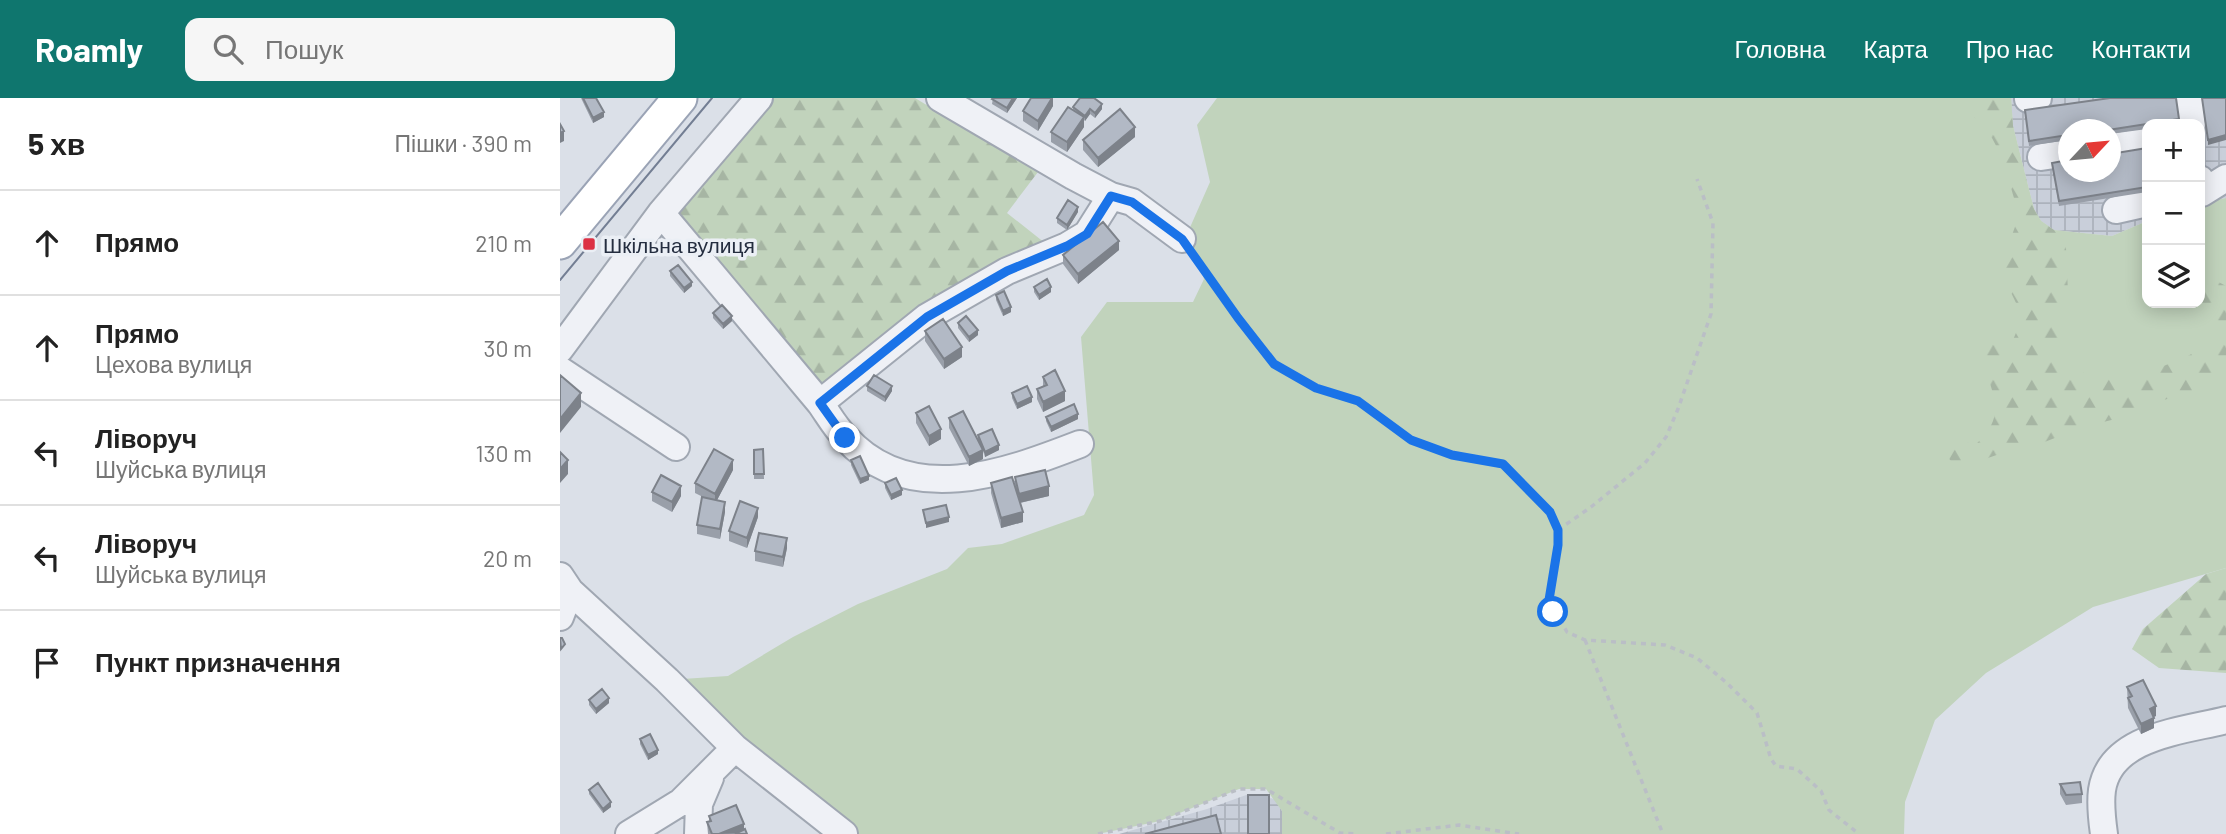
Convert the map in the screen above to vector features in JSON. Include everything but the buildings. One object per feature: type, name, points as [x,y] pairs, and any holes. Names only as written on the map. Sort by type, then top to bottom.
[{"type":"main road","points":[[560,242],[574,211],[680,98]]},
{"type":"street","points":[[560,349],[662,213],[760,98]]},
{"type":"street","points":[[940,98],[1073,176],[1111,196],[1132,202],[1182,239]]},
{"type":"street","points":[[2189,98],[2191,119]]},
{"type":"street","points":[[2121,145],[2142,142]]},
{"type":"street","points":[[2041,157],[2058,154]]},
{"type":"street","points":[[2205,186],[2226,178]]},
{"type":"street","points":[[820,403],[927,317],[1007,271],[1067,246],[1087,234],[1111,196]]},
{"type":"street","points":[[2116,210],[2142,205]]},
{"type":"street","points":[[662,213],[820,403],[845,438],[868,457],[891,470],[923,478],[983,476],[1020,467],[1080,444]]},
{"type":"street","points":[[560,370],[676,447]]},
{"type":"street","points":[[560,617],[565,583]]},
{"type":"street","points":[[565,583],[735,748],[844,834]]},
{"type":"street","points":[[2104,834],[2102,789],[2110,767],[2125,751],[2150,738],[2226,720]]},
{"type":"street","points":[[629,834],[681,803],[735,748]]},
{"type":"street","points":[[698,834],[699,804],[713,770]]},
{"type":"path","points":[[1558,530],[1645,463],[1666,437],[1678,409],[1712,314],[1713,223],[1697,179]]},
{"type":"path","points":[[1182,239],[1274,364],[1316,388],[1358,401],[1411,440],[1452,455],[1503,464],[1550,512],[1558,530],[1549,600],[1567,632],[1585,640],[1665,645],[1698,658],[1757,713],[1771,759],[1776,766],[1797,769],[1821,791],[1829,810],[1859,834]]},
{"type":"path","points":[[1585,640],[1664,834]]},
{"type":"path","points":[[1098,834],[1160,821],[1239,789],[1266,789],[1340,833],[1358,834]]},
{"type":"path","points":[[1386,834],[1459,825],[1519,834]]},
{"type":"shaded area","points":[[2011,98],[2226,98],[2226,198],[2205,202],[2205,119],[2142,119],[2142,223],[2112,236],[2054,230],[2041,221],[2034,209],[2013,126]]},
{"type":"shaded area","points":[[1249,794],[1275,799],[1282,811],[1282,834],[1119,834],[1207,809]]},
{"type":"green space","points":[[771,98],[915,98],[1038,172],[1007,213],[1050,247],[819,393],[669,213]]},
{"type":"green space","points":[[1217,98],[2011,98],[2013,126],[2023,169],[2034,209],[2041,221],[2054,230],[2112,236],[2142,223],[2142,308],[2205,308],[2205,202],[2226,198],[2226,568],[2093,607],[1986,673],[1935,720],[1905,802],[1904,834],[1282,834],[1282,811],[1266,789],[1239,789],[1160,821],[1098,834],[844,834],[667,680],[728,676],[793,637],[858,604],[947,569],[968,548],[1002,544],[1084,515],[1094,495],[1081,337],[1107,302],[1193,302],[1204,279],[1188,232],[1210,182],[1197,125]]},
{"type":"green space","points":[[1958,98],[2011,98],[2013,126],[2034,209],[2041,221],[2054,230],[2066,248],[2068,293],[2061,320],[2059,350],[2064,363],[2084,373],[2118,376],[2159,367],[2197,351],[2223,328],[2203,308],[2205,283],[2213,279],[2226,286],[2226,371],[2207,386],[2164,400],[2148,411],[2083,427],[2042,443],[2011,450],[1959,468],[1950,460],[1943,447],[1948,439],[1955,436],[1975,445],[1987,432],[1993,420],[1994,397],[1983,360],[1982,345],[1996,336],[2013,340],[2020,323],[2017,305],[2004,278],[2002,263],[2016,224],[2016,205],[2002,157],[1992,138]]},
{"type":"green space","points":[[2226,568],[2226,673],[2159,668],[2132,649],[2143,629],[2206,574]]},
{"type":"tram line","points":[[560,280],[712,98]]},
{"type":"place","name":"Шкільна вулиця","points":[[589,244]]},
{"type":"route","points":[[845,438],[820,403],[927,317],[1007,271],[1067,246],[1087,234],[1111,196],[1132,202],[1182,239],[1274,364],[1316,388],[1358,401],[1411,440],[1452,455],[1503,464],[1550,512],[1558,530],[1549,600],[1553,612]]}]
